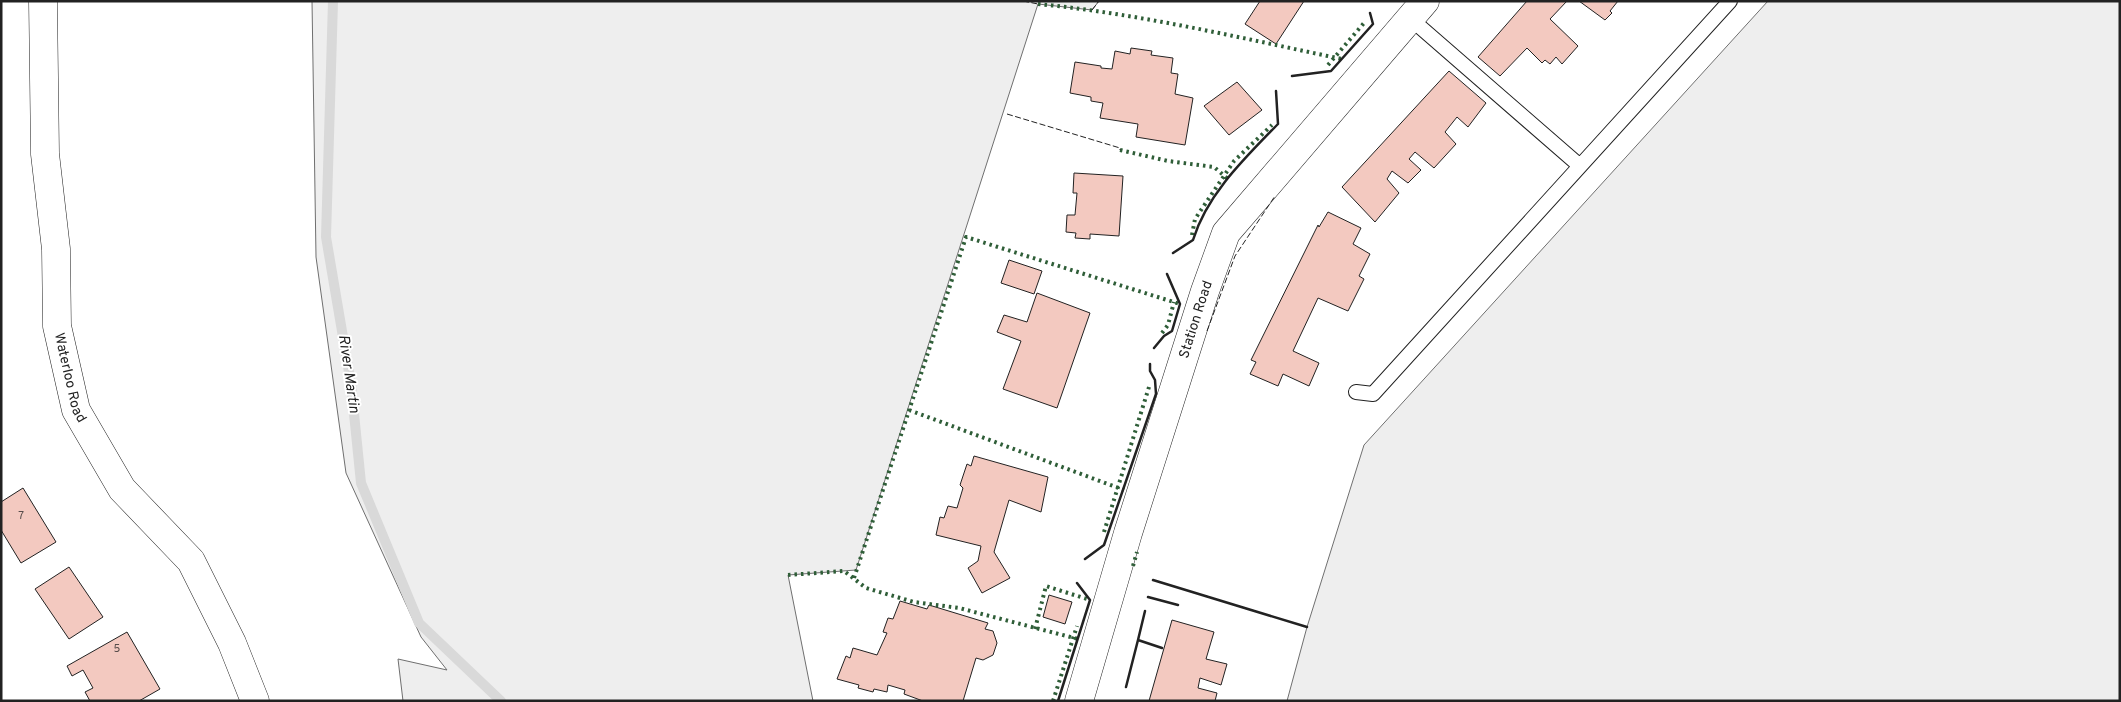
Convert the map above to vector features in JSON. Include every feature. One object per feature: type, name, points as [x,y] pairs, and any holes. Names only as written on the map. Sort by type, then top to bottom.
[{"type":"street","name":"Waterloo Road","points":[[43,1],[45,154],[56,249],[57,326],[76,410],[122,489],[191,561],[232,643],[254,701]]},
{"type":"street","name":"Station Road","points":[[1079,701],[1131,524],[1226,233],[1418,10]]},
{"type":"lane","points":[[1356,392],[1372,394],[1730,1]]},
{"type":"lane","points":[[1418,10],[1580,166]]},
{"type":"shaded area","points":[[312,1],[1099,1],[1092,10],[1038,4],[856,570],[788,575],[813,701],[403,701],[398,659],[447,670],[421,637],[346,473],[316,257]]},
{"type":"shaded area","points":[[1768,1],[2120,1],[2120,701],[1287,701],[1307,627],[1364,445]]},
{"type":"building","points":[[1260,1],[1304,1],[1276,44],[1245,24]]},
{"type":"building","points":[[1527,1],[1567,1],[1550,19],[1578,46],[1562,64],[1556,57],[1550,64],[1545,60],[1542,63],[1527,48],[1500,76],[1478,57]]},
{"type":"building","points":[[1579,1],[1618,1],[1610,11],[1612,13],[1605,20]]},
{"type":"building","points":[[1131,48],[1152,51],[1151,55],[1173,58],[1171,73],[1178,74],[1175,94],[1193,98],[1185,145],[1136,137],[1138,124],[1100,118],[1103,103],[1091,101],[1091,97],[1070,93],[1075,62],[1112,69],[1115,51],[1130,54]]},
{"type":"building","points":[[1449,71],[1486,103],[1468,127],[1457,117],[1445,132],[1456,144],[1434,168],[1415,152],[1409,159],[1421,170],[1408,183],[1392,171],[1387,179],[1399,193],[1375,222],[1342,187]]},
{"type":"building","points":[[1237,82],[1262,110],[1229,135],[1204,106]]},
{"type":"building","points":[[1074,173],[1123,176],[1119,236],[1090,234],[1090,239],[1075,238],[1076,233],[1066,232],[1067,215],[1075,215],[1077,193],[1073,193]]},
{"type":"building","points":[[1328,212],[1361,228],[1353,244],[1370,254],[1359,276],[1364,279],[1348,311],[1318,298],[1293,351],[1319,363],[1309,386],[1283,374],[1278,386],[1250,374],[1256,362],[1251,360],[1318,225],[1319,227]]},
{"type":"building","points":[[1009,260],[1042,271],[1034,294],[1001,283]]},
{"type":"building","points":[[1037,293],[1090,313],[1057,408],[1003,389],[1021,341],[997,332],[1004,315],[1027,322]]},
{"type":"building","points":[[974,456],[1048,477],[1041,512],[1009,500],[994,552],[1010,578],[982,593],[968,568],[978,561],[981,546],[936,535],[940,517],[944,518],[948,506],[957,508],[963,488],[960,485],[967,464],[971,466]]},
{"type":"building","points":[[23,488],[56,542],[21,563],[1,530],[1,502]]},
{"type":"building","points":[[69,567],[103,617],[69,639],[35,589]]},
{"type":"building","points":[[1049,595],[1072,602],[1065,624],[1043,617]]},
{"type":"building","points":[[900,601],[927,609],[929,605],[988,623],[985,629],[993,631],[997,643],[993,655],[983,660],[976,658],[963,701],[923,701],[904,694],[905,690],[888,685],[887,692],[874,689],[873,692],[858,688],[859,685],[837,679],[846,656],[850,658],[853,648],[877,655],[887,633],[883,632],[888,618],[893,619]]},
{"type":"building","points":[[1172,620],[1214,632],[1206,659],[1227,664],[1221,685],[1200,678],[1198,688],[1217,693],[1215,701],[1149,701]]},
{"type":"building","points":[[127,632],[160,689],[139,701],[90,701],[85,692],[93,688],[83,670],[72,676],[67,666]]},
{"type":"waterway","name":"River Martin","points":[[333,1],[326,237],[351,384],[361,483],[419,623],[501,701]]},
{"type":"hedge","points":[[1038,4],[1153,20],[1342,59]]},
{"type":"hedge","points":[[1328,65],[1364,23]]},
{"type":"hedge","points":[[1192,235],[1195,219],[1234,161],[1272,125]]},
{"type":"hedge","points":[[1120,150],[1168,161],[1214,167],[1228,179]]},
{"type":"hedge","points":[[854,578],[966,237],[1180,304]]},
{"type":"hedge","points":[[1162,333],[1168,325],[1174,302]]},
{"type":"hedge","points":[[1104,532],[1149,387]]},
{"type":"hedge","points":[[909,410],[1124,490]]},
{"type":"hedge","points":[[1133,566],[1137,552]]},
{"type":"hedge","points":[[788,575],[844,571],[866,588],[914,602],[959,608],[1078,639]]},
{"type":"hedge","points":[[1035,629],[1046,586],[1090,600]]},
{"type":"hedge","points":[[1053,701],[1077,626]]},
{"type":"fence","points":[[1023,1],[1038,4]]},
{"type":"fence","points":[[1092,10],[1099,1]]},
{"type":"fence","points":[[1007,114],[1120,148],[1120,150]]},
{"type":"fence","points":[[1207,331],[1235,256],[1275,196]]},
{"type":"wall","points":[[1292,76],[1331,71],[1373,24],[1370,13]]},
{"type":"wall","points":[[1173,253],[1193,240],[1199,223],[1217,192],[1240,164],[1278,124],[1276,91]]},
{"type":"wall","points":[[1154,348],[1164,336],[1172,331],[1180,304],[1167,274]]},
{"type":"wall","points":[[1085,559],[1104,545],[1156,394],[1155,380],[1150,371],[1150,364]]},
{"type":"wall","points":[[1153,580],[1307,627]]},
{"type":"wall","points":[[1058,701],[1090,600],[1077,583]]},
{"type":"wall","points":[[1148,597],[1178,605]]},
{"type":"wall","points":[[1145,611],[1138,640],[1162,648]]},
{"type":"wall","points":[[1126,687],[1138,640]]}]
